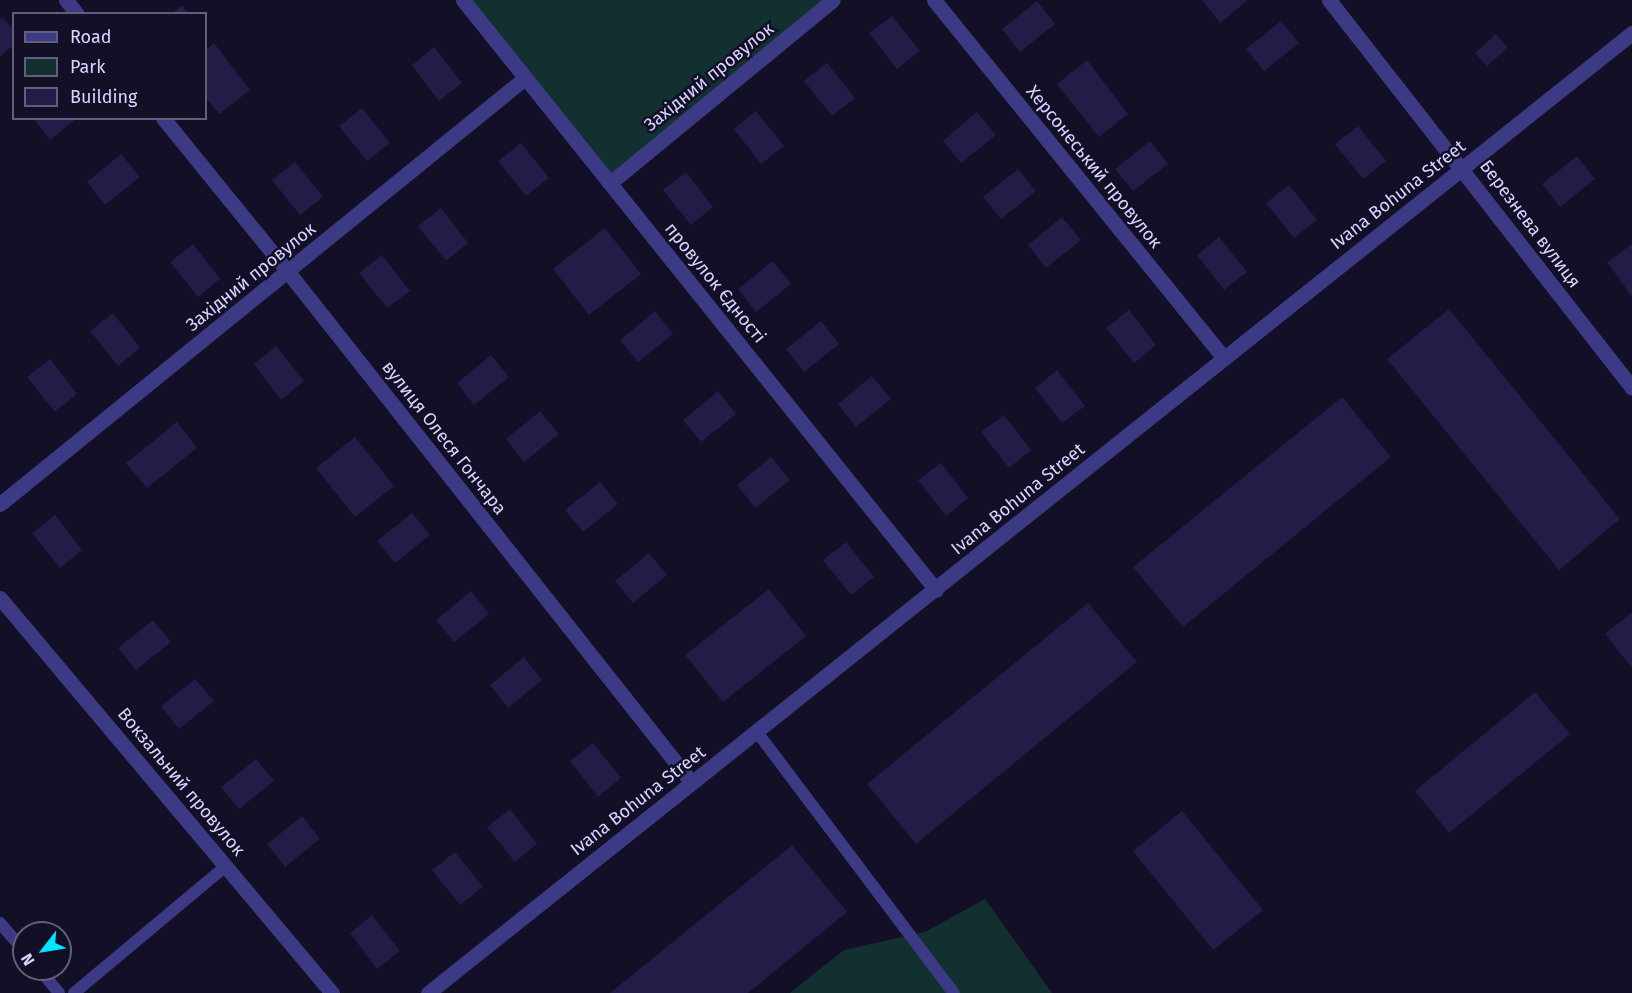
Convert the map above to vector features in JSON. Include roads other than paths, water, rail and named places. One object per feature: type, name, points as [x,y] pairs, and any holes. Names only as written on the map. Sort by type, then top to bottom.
[{"type":"street","points":[[66,0],[75,12]]},
{"type":"street","name":"провулок Єдності","points":[[463,0],[936,590]]},
{"type":"street","name":"Західний провулок","points":[[610,183],[833,0]]},
{"type":"street","name":"Херсонеський провулок","points":[[934,0],[1224,358]]},
{"type":"street","name":"Березнева вулиця","points":[[1329,0],[1632,388]]},
{"type":"street","name":"Ivana Bohuna Street","points":[[428,993],[1632,33]]},
{"type":"street","name":"Західний провулок","points":[[0,504],[525,78]]},
{"type":"street","name":"вулиця Олеся Гончара","points":[[165,120],[288,272],[692,783]]},
{"type":"street","name":"Вокзальний провулок","points":[[0,598],[332,993]]},
{"type":"lane","points":[[756,732],[954,993]]},
{"type":"lane","points":[[74,993],[226,866]]},
{"type":"lane","points":[[0,923],[12,937]]},
{"type":"lane","points":[[49,981],[59,993]]}]
